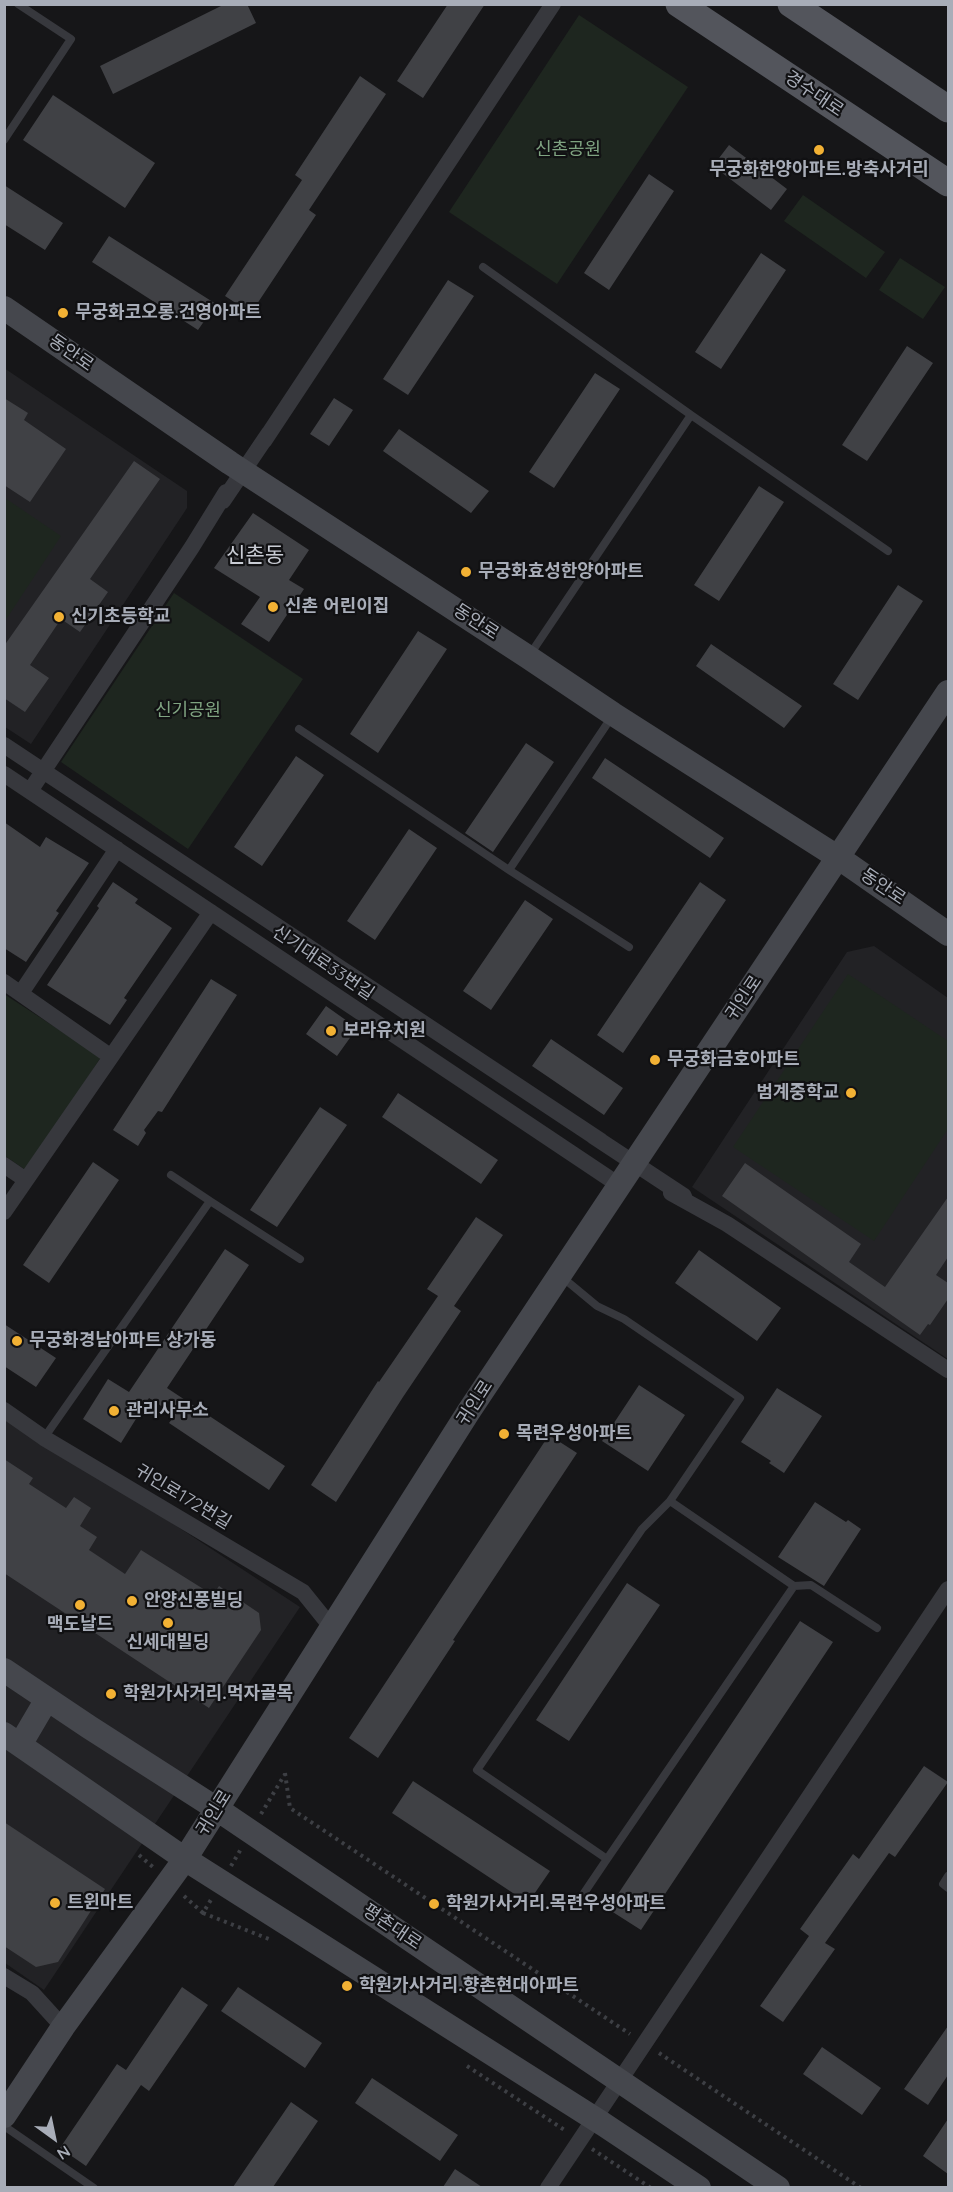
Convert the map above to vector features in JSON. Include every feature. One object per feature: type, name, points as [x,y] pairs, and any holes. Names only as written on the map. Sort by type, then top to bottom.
[{"type":"main road","name":"경수대로","points":[[679,4],[948,183]]},
{"type":"main road","points":[[791,4],[948,109]]},
{"type":"street","points":[[264,441],[553,4]]},
{"type":"street","name":"동안로","points":[[4,308],[230,464],[613,714],[839,858],[948,934]]},
{"type":"street","points":[[30,791],[316,363]]},
{"type":"street","points":[[192,547],[225,492]]},
{"type":"street","name":"귀인로","points":[[4,2116],[63,2026],[185,1859],[469,1411],[948,692]]},
{"type":"street","points":[[4,745],[948,1370]]},
{"type":"street","name":"신기대로33번길","points":[[4,774],[619,1185]]},
{"type":"street","points":[[21,993],[117,849]]},
{"type":"street","points":[[4,1212],[211,912]]},
{"type":"street","points":[[4,982],[110,1056]]},
{"type":"street","points":[[540,1100],[601,1141]]},
{"type":"street","points":[[4,1165],[26,1180]]},
{"type":"street","points":[[671,1193],[727,1224]]},
{"type":"street","name":"귀인로172번길","points":[[4,1410],[44,1438],[303,1592],[332,1628]]},
{"type":"street","points":[[548,2187],[948,1589]]},
{"type":"street","name":"평촌대로","points":[[4,1670],[217,1809],[778,2187]]},
{"type":"street","points":[[47,1699],[12,1739],[185,1859],[699,2187]]},
{"type":"street","points":[[4,1976],[32,1993],[63,2026]]},
{"type":"lane","points":[[4,140],[70,39],[18,4]]},
{"type":"lane","points":[[483,267],[888,551]]},
{"type":"lane","points":[[528,657],[691,415]]},
{"type":"lane","points":[[509,870],[613,714]]},
{"type":"lane","points":[[299,729],[509,870],[629,947]]},
{"type":"lane","points":[[171,1175],[300,1259]]},
{"type":"lane","points":[[44,1438],[210,1201]]},
{"type":"lane","points":[[560,1275],[597,1306],[624,1319],[740,1398],[670,1501],[642,1529],[477,1770],[607,1859]]},
{"type":"lane","points":[[670,1501],[794,1586],[812,1585],[878,1628]]},
{"type":"lane","points":[[582,1896],[794,1586]]},
{"type":"lane","points":[[948,1876],[943,1884],[948,1888]]},
{"type":"lane","points":[[4,2126],[94,2187]]},
{"type":"path","points":[[285,1773],[290,1808],[638,2039]]},
{"type":"path","points":[[203,1913],[279,1944]]},
{"type":"path","points":[[658,2052],[861,2187]]},
{"type":"path","points":[[463,2063],[569,2133]]},
{"type":"path","points":[[588,2146],[651,2187]]},
{"type":"shaded area","name":"신기초등학교","points":[[4,368],[187,491],[187,508],[31,744],[5,727]]},
{"type":"shaded area","name":"범계중학교","points":[[874,946],[948,998],[948,1359],[692,1187],[847,952]]},
{"type":"shaded area","points":[[4,1413],[300,1607],[44,1990],[5,1963]]},
{"type":"green space","name":"신촌공원","points":[[579,15],[688,87],[557,284],[449,212]]},
{"type":"green space","points":[[803,195],[885,252],[866,278],[784,221]]},
{"type":"green space","points":[[900,258],[945,287],[923,319],[879,290]]},
{"type":"green space","points":[[5,498],[61,536],[5,621]]},
{"type":"green space","name":"신기공원","points":[[174,593],[303,679],[188,849],[61,762]]},
{"type":"green space","points":[[848,974],[948,1041],[948,1129],[874,1241],[733,1147]]},
{"type":"green space","points":[[4,994],[101,1057],[27,1171],[5,1156]]},
{"type":"building","points":[[225,4],[247,4],[256,23],[113,94],[100,66]]},
{"type":"building","points":[[448,4],[485,4],[423,98],[397,81]]},
{"type":"building","points":[[360,76],[386,94],[309,210],[316,215],[251,313],[225,296],[302,180],[295,175]]},
{"type":"building","points":[[53,95],[155,163],[125,208],[23,140]]},
{"type":"building","points":[[729,145],[787,189],[771,210],[713,166]]},
{"type":"building","points":[[649,174],[674,191],[609,290],[584,273]]},
{"type":"building","points":[[4,185],[63,223],[45,250],[4,224]]},
{"type":"building","points":[[109,236],[216,304],[198,330],[92,262]]},
{"type":"building","points":[[761,253],[786,270],[721,369],[695,352]]},
{"type":"building","points":[[448,280],[474,296],[408,395],[383,379]]},
{"type":"building","points":[[907,346],[933,363],[867,461],[842,445]]},
{"type":"building","points":[[595,373],[620,389],[554,488],[529,472]]},
{"type":"building","points":[[4,398],[28,413],[24,420],[66,449],[30,502],[4,485]]},
{"type":"building","points":[[334,398],[353,410],[329,446],[310,434]]},
{"type":"building","points":[[399,429],[489,491],[471,513],[383,451]]},
{"type":"building","points":[[134,461],[160,479],[90,579],[108,592],[80,632],[61,619],[30,665],[49,678],[25,712],[4,698],[4,646]]},
{"type":"building","points":[[759,486],[784,502],[719,601],[694,585]]},
{"type":"building","points":[[253,513],[309,550],[289,580],[304,589],[269,642],[241,624],[260,597],[214,568]]},
{"type":"building","points":[[898,585],[923,601],[858,700],[833,684]]},
{"type":"building","points":[[418,631],[447,649],[378,753],[350,734]]},
{"type":"building","points":[[711,644],[802,706],[784,728],[696,666]]},
{"type":"building","points":[[526,743],[554,762],[493,852],[465,833]]},
{"type":"building","points":[[296,756],[324,775],[262,866],[234,847]]},
{"type":"building","points":[[605,758],[724,838],[710,858],[592,778]]},
{"type":"building","points":[[4,822],[40,847],[46,837],[89,863],[56,911],[59,913],[26,962],[4,948]]},
{"type":"building","points":[[409,829],[437,848],[375,940],[347,921]]},
{"type":"building","points":[[113,882],[138,899],[135,903],[172,928],[124,998],[127,1000],[110,1025],[47,985],[99,908],[97,906]]},
{"type":"building","points":[[700,882],[726,900],[623,1053],[597,1035]]},
{"type":"building","points":[[525,900],[553,919],[491,1010],[463,991]]},
{"type":"building","points":[[211,979],[237,995],[162,1112],[158,1111],[144,1130],[146,1133],[138,1146],[113,1130]]},
{"type":"building","name":"보라유치원","points":[[326,1006],[357,1028],[337,1056],[306,1034]]},
{"type":"building","points":[[551,1039],[623,1088],[604,1115],[532,1066]]},
{"type":"building","points":[[398,1093],[498,1160],[481,1184],[382,1117]]},
{"type":"building","points":[[320,1107],[347,1125],[277,1227],[250,1210]]},
{"type":"building","points":[[93,1162],[119,1180],[49,1283],[23,1265]]},
{"type":"building","points":[[745,1163],[861,1244],[849,1262],[885,1287],[948,1197],[948,1257],[936,1275],[948,1283],[948,1299],[930,1325],[928,1324],[920,1335],[722,1196]]},
{"type":"building","points":[[476,1217],[503,1235],[454,1306],[461,1311],[336,1502],[311,1485],[378,1381],[438,1296],[427,1289]]},
{"type":"building","points":[[225,1249],[249,1265],[167,1388],[285,1466],[269,1490],[169,1423],[175,1415],[149,1398],[121,1443],[83,1419],[108,1379],[129,1392]]},
{"type":"building","points":[[699,1250],[781,1308],[757,1341],[675,1283]]},
{"type":"building","name":"무궁화경남아파트 상가동","points":[[4,1324],[56,1358],[36,1387],[4,1366]]},
{"type":"building","points":[[639,1385],[685,1415],[648,1471],[602,1441]]},
{"type":"building","points":[[777,1388],[822,1416],[784,1473],[769,1463],[771,1461],[741,1442]]},
{"type":"building","points":[[549,1435],[577,1453],[378,1758],[349,1738]]},
{"type":"building","points":[[4,1459],[33,1478],[29,1484],[66,1508],[74,1497],[91,1508],[80,1526],[97,1537],[89,1550],[125,1574],[141,1550],[213,1595],[219,1586],[259,1613],[261,1630],[209,1708],[4,1573]]},
{"type":"building","points":[[815,1502],[861,1529],[824,1586],[778,1557]]},
{"type":"building","points":[[627,1583],[660,1605],[569,1741],[536,1720]]},
{"type":"building","points":[[800,1621],[833,1642],[641,1930],[608,1909]]},
{"type":"building","points":[[924,1766],[948,1782],[895,1857],[889,1853],[825,1943],[835,1949],[783,2022],[760,2006],[809,1936],[800,1929],[853,1854],[859,1859]]},
{"type":"building","points":[[413,1781],[550,1871],[528,1903],[392,1813]]},
{"type":"building","name":"트윈마트","points":[[4,1822],[105,1889],[58,1962],[36,1967],[4,1946]]},
{"type":"building","points":[[182,1987],[208,2005],[149,2091],[141,2085],[86,2166],[60,2148],[117,2064],[126,2070]]},
{"type":"building","points":[[238,1987],[322,2043],[305,2068],[221,2011]]},
{"type":"building","points":[[948,2026],[948,2075],[928,2105],[904,2089]]},
{"type":"building","points":[[822,2047],[881,2088],[862,2115],[803,2074]]},
{"type":"building","points":[[372,2078],[458,2135],[440,2161],[355,2103]]},
{"type":"building","points":[[291,2102],[318,2121],[273,2187],[233,2187]]},
{"type":"building","points":[[948,2119],[948,2174],[923,2156]]},
{"type":"building","points":[[455,2169],[482,2187],[443,2187]]},
{"type":"place","name":"무궁화한양아파트.방축사거리","points":[[819,150]]},
{"type":"place","name":"무궁화코오롱.건영아파트","points":[[63,313]]},
{"type":"place","name":"무궁화효성한양아파트","points":[[466,572]]},
{"type":"place","name":"신촌 어린이집","points":[[273,607]]},
{"type":"place","name":"신기초등학교","points":[[59,617]]},
{"type":"place","name":"보라유치원","points":[[331,1031]]},
{"type":"place","name":"무궁화금호아파트","points":[[655,1060]]},
{"type":"place","name":"범계중학교","points":[[851,1093]]},
{"type":"place","name":"무궁화경남아파트 상가동","points":[[17,1341]]},
{"type":"place","name":"관리사무소","points":[[114,1411]]},
{"type":"place","name":"목련우성아파트","points":[[504,1434]]},
{"type":"place","name":"안양신풍빌딩","points":[[132,1601]]},
{"type":"place","name":"맥도날드","points":[[80,1605]]},
{"type":"place","name":"신세대빌딩","points":[[168,1623]]},
{"type":"place","name":"학원가사거리.먹자골목","points":[[111,1694]]},
{"type":"place","name":"트윈마트","points":[[55,1903]]},
{"type":"place","name":"학원가사거리.목련우성아파트","points":[[434,1904]]},
{"type":"place","name":"학원가사거리.향촌현대아파트","points":[[347,1986]]},
{"type":"district","name":"신촌동","points":[[255,556]]}]
